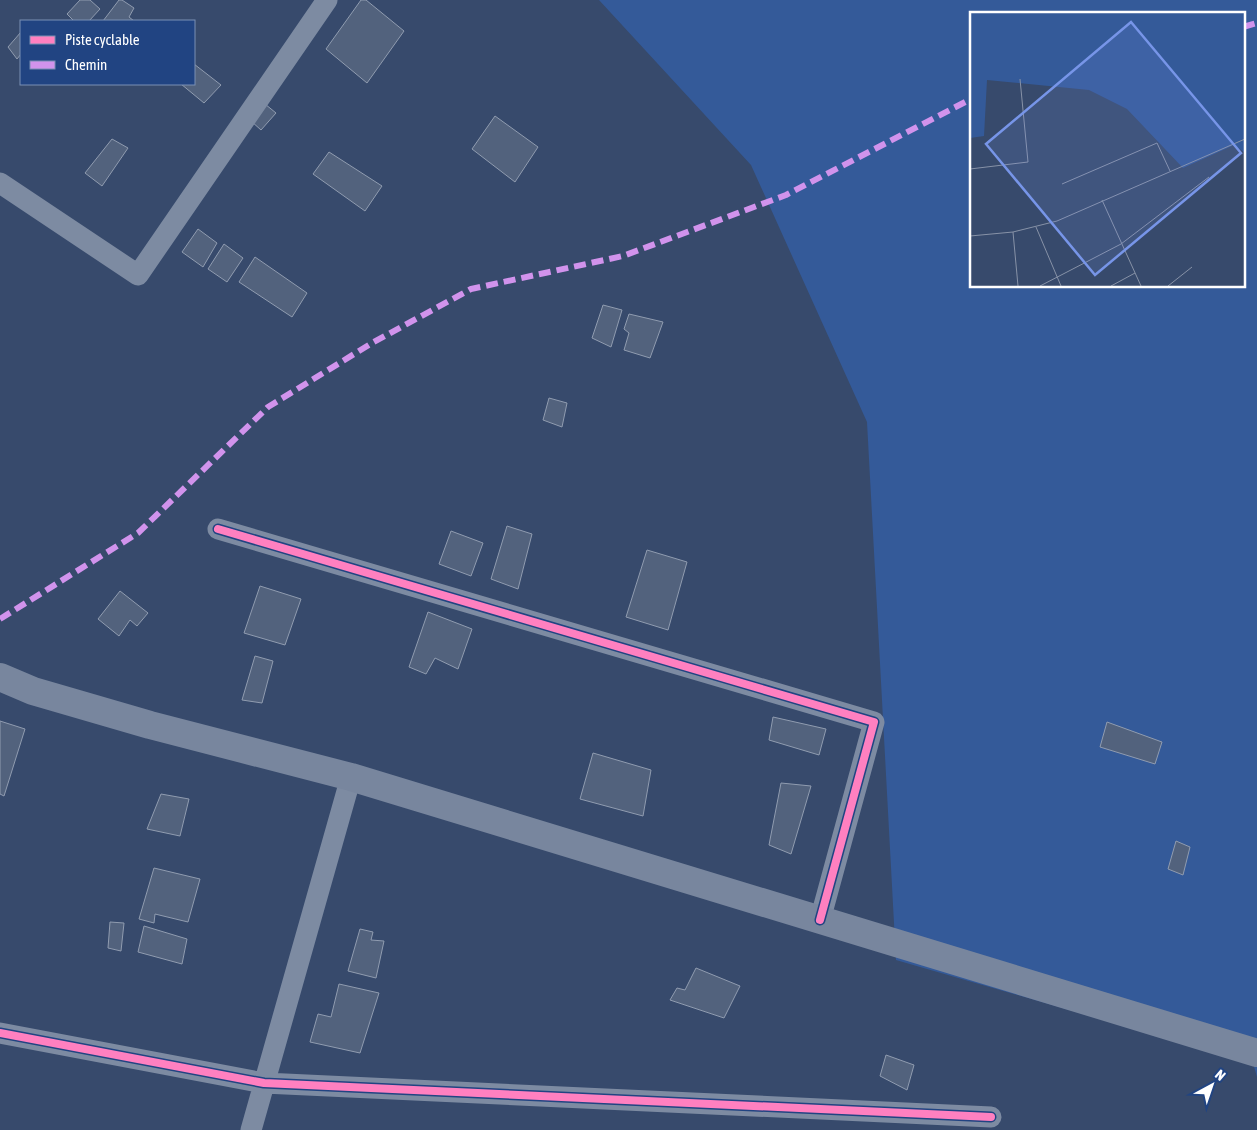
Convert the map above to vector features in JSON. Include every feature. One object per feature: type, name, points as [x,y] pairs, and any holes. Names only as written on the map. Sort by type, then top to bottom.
[{"type":"main road","points":[[0,677],[33,691],[150,725],[351,777],[1257,1053]]},
{"type":"street","points":[[0,183],[138,275],[327,0]]},
{"type":"street","points":[[218,528],[874,722],[820,920]]},
{"type":"street","points":[[251,1130],[351,777]]},
{"type":"street","points":[[0,1033],[264,1083],[991,1117]]},
{"type":"shaded area","points":[[599,0],[1257,0],[1257,1077],[1253,1063],[896,960],[867,422],[751,165]]},
{"type":"building","points":[[80,0],[90,0],[100,9],[90,20],[73,20],[67,14]]},
{"type":"building","points":[[119,0],[134,8],[129,17],[133,20],[104,20]]},
{"type":"building","points":[[361,0],[366,0],[404,31],[367,83],[326,49]]},
{"type":"building","points":[[20,33],[20,55],[17,59],[8,47]]},
{"type":"building","points":[[195,65],[221,85],[204,103],[182,85],[195,85]]},
{"type":"building","points":[[265,104],[276,113],[261,130],[251,121]]},
{"type":"building","points":[[495,116],[538,147],[515,182],[472,149]]},
{"type":"building","points":[[112,139],[128,148],[102,186],[85,173]]},
{"type":"building","points":[[329,152],[382,186],[365,211],[313,174]]},
{"type":"building","points":[[198,229],[217,243],[203,267],[182,252]]},
{"type":"building","points":[[224,244],[243,258],[227,282],[208,269]]},
{"type":"building","points":[[255,257],[307,293],[292,317],[239,282]]},
{"type":"building","points":[[603,305],[622,310],[611,347],[592,338]]},
{"type":"building","points":[[629,314],[663,322],[650,358],[624,350],[629,333],[624,329]]},
{"type":"building","points":[[549,398],[567,403],[562,427],[543,420]]},
{"type":"building","points":[[507,526],[532,534],[518,589],[491,579]]},
{"type":"building","points":[[451,531],[483,543],[471,576],[439,564]]},
{"type":"building","points":[[647,550],[687,562],[668,630],[626,617]]},
{"type":"building","points":[[260,586],[301,599],[285,645],[244,633]]},
{"type":"building","points":[[120,591],[148,613],[137,626],[130,620],[119,636],[98,619]]},
{"type":"building","points":[[428,612],[472,629],[458,669],[435,658],[426,674],[409,667]]},
{"type":"building","points":[[255,656],[273,661],[262,703],[242,700]]},
{"type":"building","points":[[773,717],[826,729],[819,755],[769,740]]},
{"type":"building","points":[[0,721],[25,729],[4,796],[0,794]]},
{"type":"building","points":[[1107,722],[1162,742],[1155,764],[1100,747]]},
{"type":"building","points":[[593,753],[651,770],[643,816],[580,799]]},
{"type":"building","points":[[781,783],[811,786],[791,854],[769,845]]},
{"type":"building","points":[[161,794],[189,799],[180,836],[147,829]]},
{"type":"building","points":[[1176,841],[1190,847],[1183,875],[1168,869]]},
{"type":"building","points":[[154,868],[200,879],[188,922],[155,914],[154,923],[139,919]]},
{"type":"building","points":[[110,922],[124,923],[121,951],[108,948]]},
{"type":"building","points":[[144,926],[187,939],[182,964],[138,952]]},
{"type":"building","points":[[360,929],[373,932],[371,940],[384,941],[376,978],[348,971]]},
{"type":"building","points":[[696,968],[740,986],[724,1018],[670,1000],[677,988],[685,990]]},
{"type":"building","points":[[339,984],[379,993],[360,1053],[310,1042],[318,1014],[331,1017]]},
{"type":"building","points":[[886,1055],[914,1065],[907,1090],[880,1076]]},
{"type":"marked path","points":[[1244,27],[1257,23]]},
{"type":"marked path","points":[[0,619],[138,533],[268,407],[372,343],[471,289],[623,256],[786,195],[970,100]]},
{"type":"cycle path","points":[[218,529],[874,722],[820,920]]},
{"type":"cycle path","points":[[0,1033],[264,1083],[991,1117]]}]
